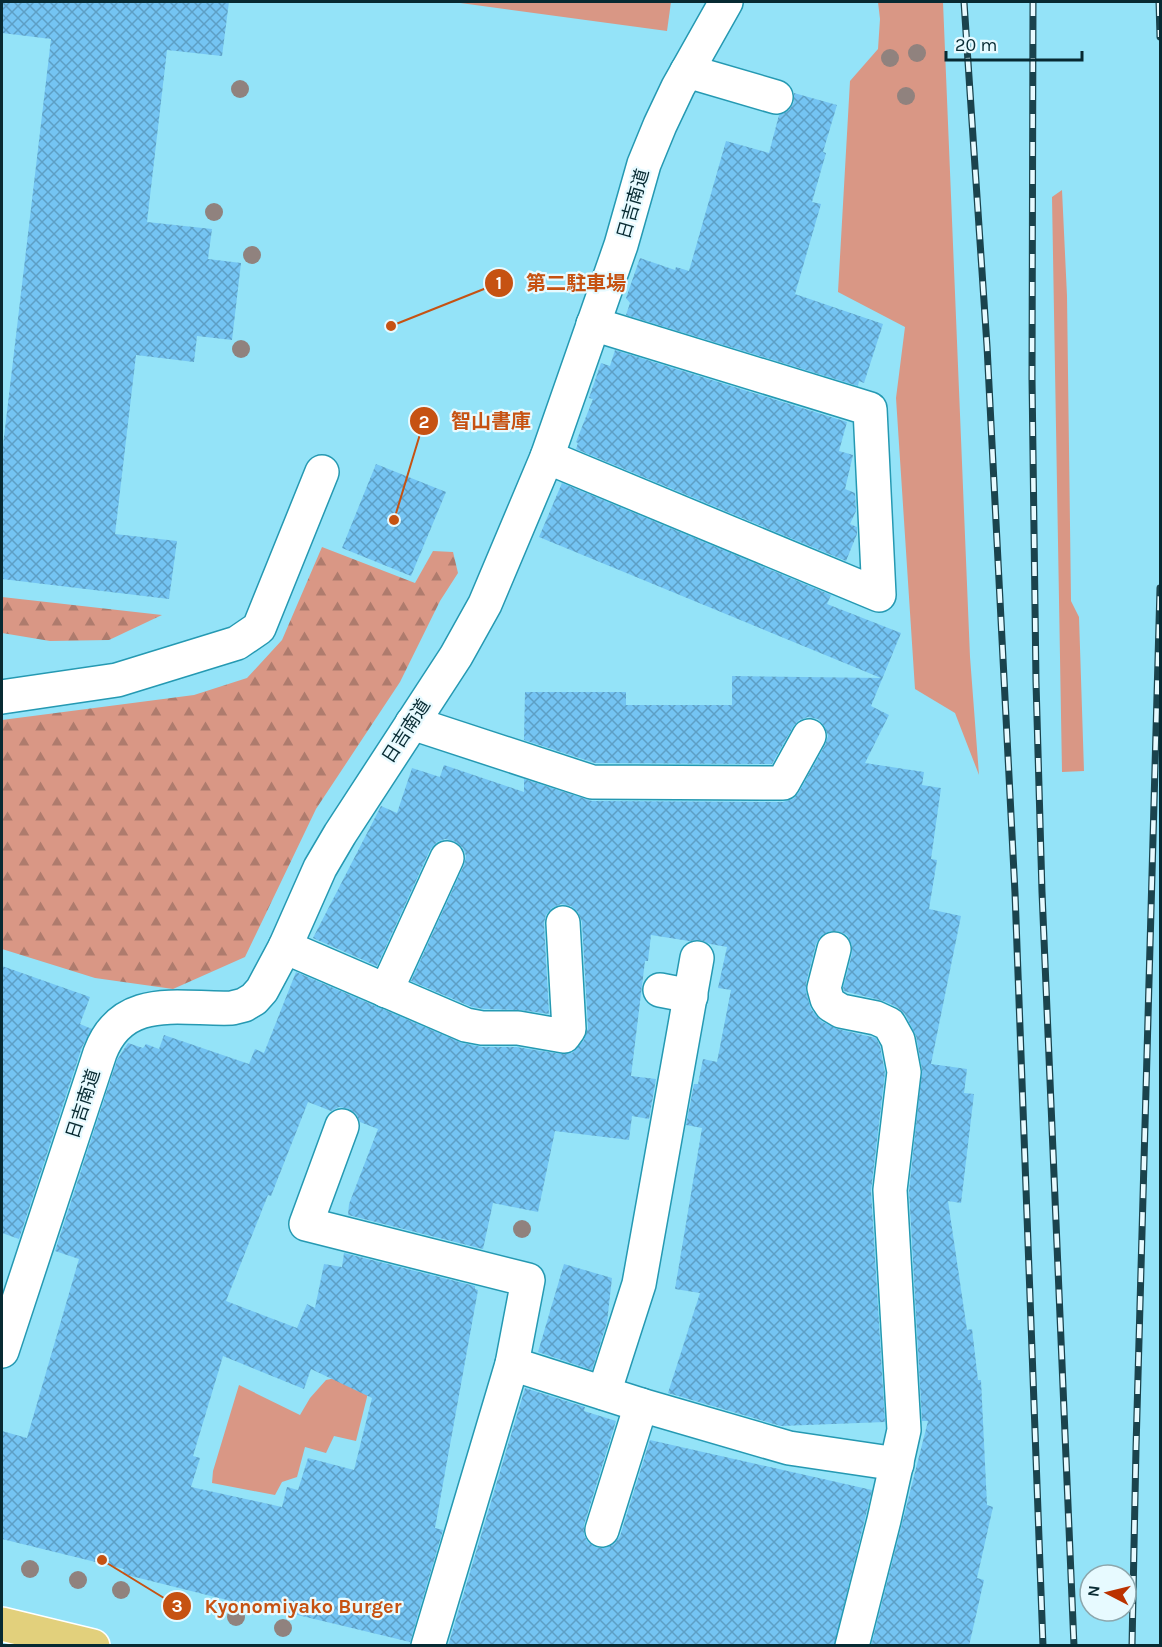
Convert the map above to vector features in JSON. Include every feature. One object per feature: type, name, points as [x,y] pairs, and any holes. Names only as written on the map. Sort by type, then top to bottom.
[{"type":"main road","points":[[2,1624],[93,1646]]},
{"type":"street","name":"日吉南道","points":[[2,1351],[100,1053],[108,1035],[129,1016],[147,1009],[220,1009],[244,1005],[262,990],[285,947],[320,868],[456,656],[484,604],[547,458],[621,245],[644,164],[687,70],[726,2]]},
{"type":"street","points":[[687,70],[776,97]]},
{"type":"street","points":[[547,458],[879,595],[870,410],[593,324]]},
{"type":"street","points":[[2,697],[117,680],[237,643],[259,628],[322,472]]},
{"type":"street","points":[[412,723],[592,782],[783,783],[809,736]]},
{"type":"street","points":[[386,991],[447,858]]},
{"type":"street","points":[[285,947],[475,1027],[518,1028],[564,1036],[569,1029],[563,923]]},
{"type":"street","points":[[834,948],[824,988],[827,999],[831,1005],[841,1011],[876,1018],[889,1024],[898,1040],[904,1072],[890,1190],[904,1430],[852,1646]]},
{"type":"street","points":[[604,1393],[639,1284],[675,993],[697,958]]},
{"type":"street","points":[[342,1126],[306,1224],[528,1280],[512,1364],[428,1646]]},
{"type":"street","points":[[512,1364],[789,1448],[897,1464]]},
{"type":"street","points":[[602,1530],[641,1405]]},
{"type":"green space","points":[[453,2],[671,2],[667,31]]},
{"type":"green space","points":[[878,2],[943,2],[970,657],[979,775],[955,713],[915,689],[896,398],[905,327],[838,292],[850,81],[878,49],[880,19]]},
{"type":"green space","points":[[1062,190],[1067,296],[1071,601],[1079,617],[1084,771],[1062,772],[1052,197]]},
{"type":"green space","points":[[322,547],[415,583],[433,551],[453,552],[458,573],[440,601],[400,682],[316,809],[245,957],[173,989],[95,978],[2,949],[2,720],[194,695],[247,678],[282,640]]},
{"type":"green space","points":[[2,597],[162,615],[109,640],[50,641],[2,633]]},
{"type":"green space","points":[[350,1375],[372,1377],[356,1441],[334,1436],[326,1453],[305,1447],[297,1477],[282,1482],[275,1495],[212,1483],[213,1471],[239,1385],[300,1415],[310,1398],[326,1380]]},
{"type":"building","points":[[2,2],[229,2],[222,56],[167,50],[147,222],[212,229],[208,259],[241,263],[232,340],[197,336],[194,362],[136,355],[115,534],[177,541],[169,599],[2,579],[2,454],[51,39],[2,33]]},
{"type":"building","points":[[794,93],[837,105],[823,152],[826,153],[812,202],[821,204],[795,294],[883,324],[864,383],[859,381],[858,386],[626,315],[630,303],[626,298],[640,258],[675,270],[676,267],[689,271],[726,141],[769,153],[779,115],[789,110],[794,102]]},
{"type":"building","points":[[615,350],[847,422],[839,451],[853,455],[845,489],[855,493],[856,511],[850,524],[857,527],[857,534],[846,561],[576,449],[578,443],[576,442],[593,399],[589,398],[601,363],[610,366]]},
{"type":"building","points":[[376,464],[446,492],[411,576],[342,548]]},
{"type":"building","points":[[562,483],[831,595],[827,604],[901,633],[871,706],[889,715],[865,763],[924,772],[922,785],[941,788],[931,859],[937,860],[929,909],[961,916],[931,1064],[967,1069],[964,1093],[974,1094],[961,1203],[948,1201],[967,1330],[972,1329],[978,1380],[981,1380],[987,1505],[993,1507],[977,1578],[984,1580],[969,1646],[871,1646],[928,1421],[922,1421],[909,1191],[922,1069],[916,1036],[905,1014],[884,1001],[844,991],[852,945],[847,935],[838,931],[830,931],[821,936],[816,944],[806,983],[806,992],[811,1009],[821,1021],[837,1029],[876,1038],[880,1046],[885,1073],[871,1191],[885,1422],[781,1426],[668,1393],[700,1293],[675,1289],[702,1128],[686,1125],[694,1084],[698,1084],[703,1059],[717,1062],[731,990],[718,988],[727,947],[700,940],[689,941],[651,935],[648,961],[645,961],[631,1076],[656,1079],[649,1119],[632,1116],[629,1140],[555,1131],[538,1212],[493,1203],[483,1249],[348,1215],[349,1204],[378,1129],[360,1122],[356,1114],[349,1109],[339,1107],[331,1111],[308,1102],[226,1301],[297,1328],[307,1304],[315,1308],[324,1264],[342,1267],[344,1253],[475,1286],[478,1290],[435,1528],[443,1530],[410,1642],[123,1574],[124,1569],[2,1539],[2,1431],[27,1438],[79,1259],[55,1251],[117,1060],[128,1043],[143,1048],[146,1044],[159,1049],[164,1035],[249,1064],[255,1049],[264,1053],[296,972],[462,1043],[482,1047],[516,1047],[561,1054],[572,1053],[584,1040],[588,1028],[582,922],[578,912],[571,906],[561,904],[552,908],[546,915],[544,923],[549,1014],[472,1007],[411,981],[464,865],[466,856],[463,848],[454,841],[445,839],[437,842],[430,850],[377,966],[313,938],[381,806],[397,813],[412,768],[440,777],[444,765],[524,792],[524,779],[592,801],[783,802],[793,799],[799,792],[825,745],[828,736],[825,727],[818,719],[808,717],[799,720],[772,764],[595,763],[524,740],[525,692],[626,692],[626,705],[732,705],[732,676],[881,678],[539,537]],"holes":[[[223,1356],[304,1389],[311,1369],[372,1398],[354,1470],[308,1458],[298,1490],[287,1487],[282,1507],[191,1487],[200,1458],[193,1456]]]},
{"type":"building","points":[[2,966],[90,997],[80,1024],[92,1029],[82,1047],[19,1239],[2,1233]]},
{"type":"building","points":[[564,1264],[612,1278],[607,1322],[592,1370],[538,1352]]},
{"type":"building","points":[[525,1388],[585,1407],[584,1411],[616,1421],[584,1525],[584,1535],[588,1542],[597,1548],[606,1548],[614,1544],[620,1536],[650,1440],[872,1490],[834,1646],[448,1646]]},
{"type":"railway","points":[[964,2],[987,346],[1015,893],[1043,1646]]},
{"type":"railway","points":[[1033,2],[1032,378],[1036,682],[1042,892],[1074,1646]]},
{"type":"railway","points":[[1159,2],[1160,37]]},
{"type":"railway","points":[[1132,1646],[1160,588]]},
{"type":"place","name":"第二駐車場","points":[[391,326]]},
{"type":"place","name":"智山書庫","points":[[394,520]]},
{"type":"place","name":"Kyonomiyako Burger","points":[[102,1560]]}]
